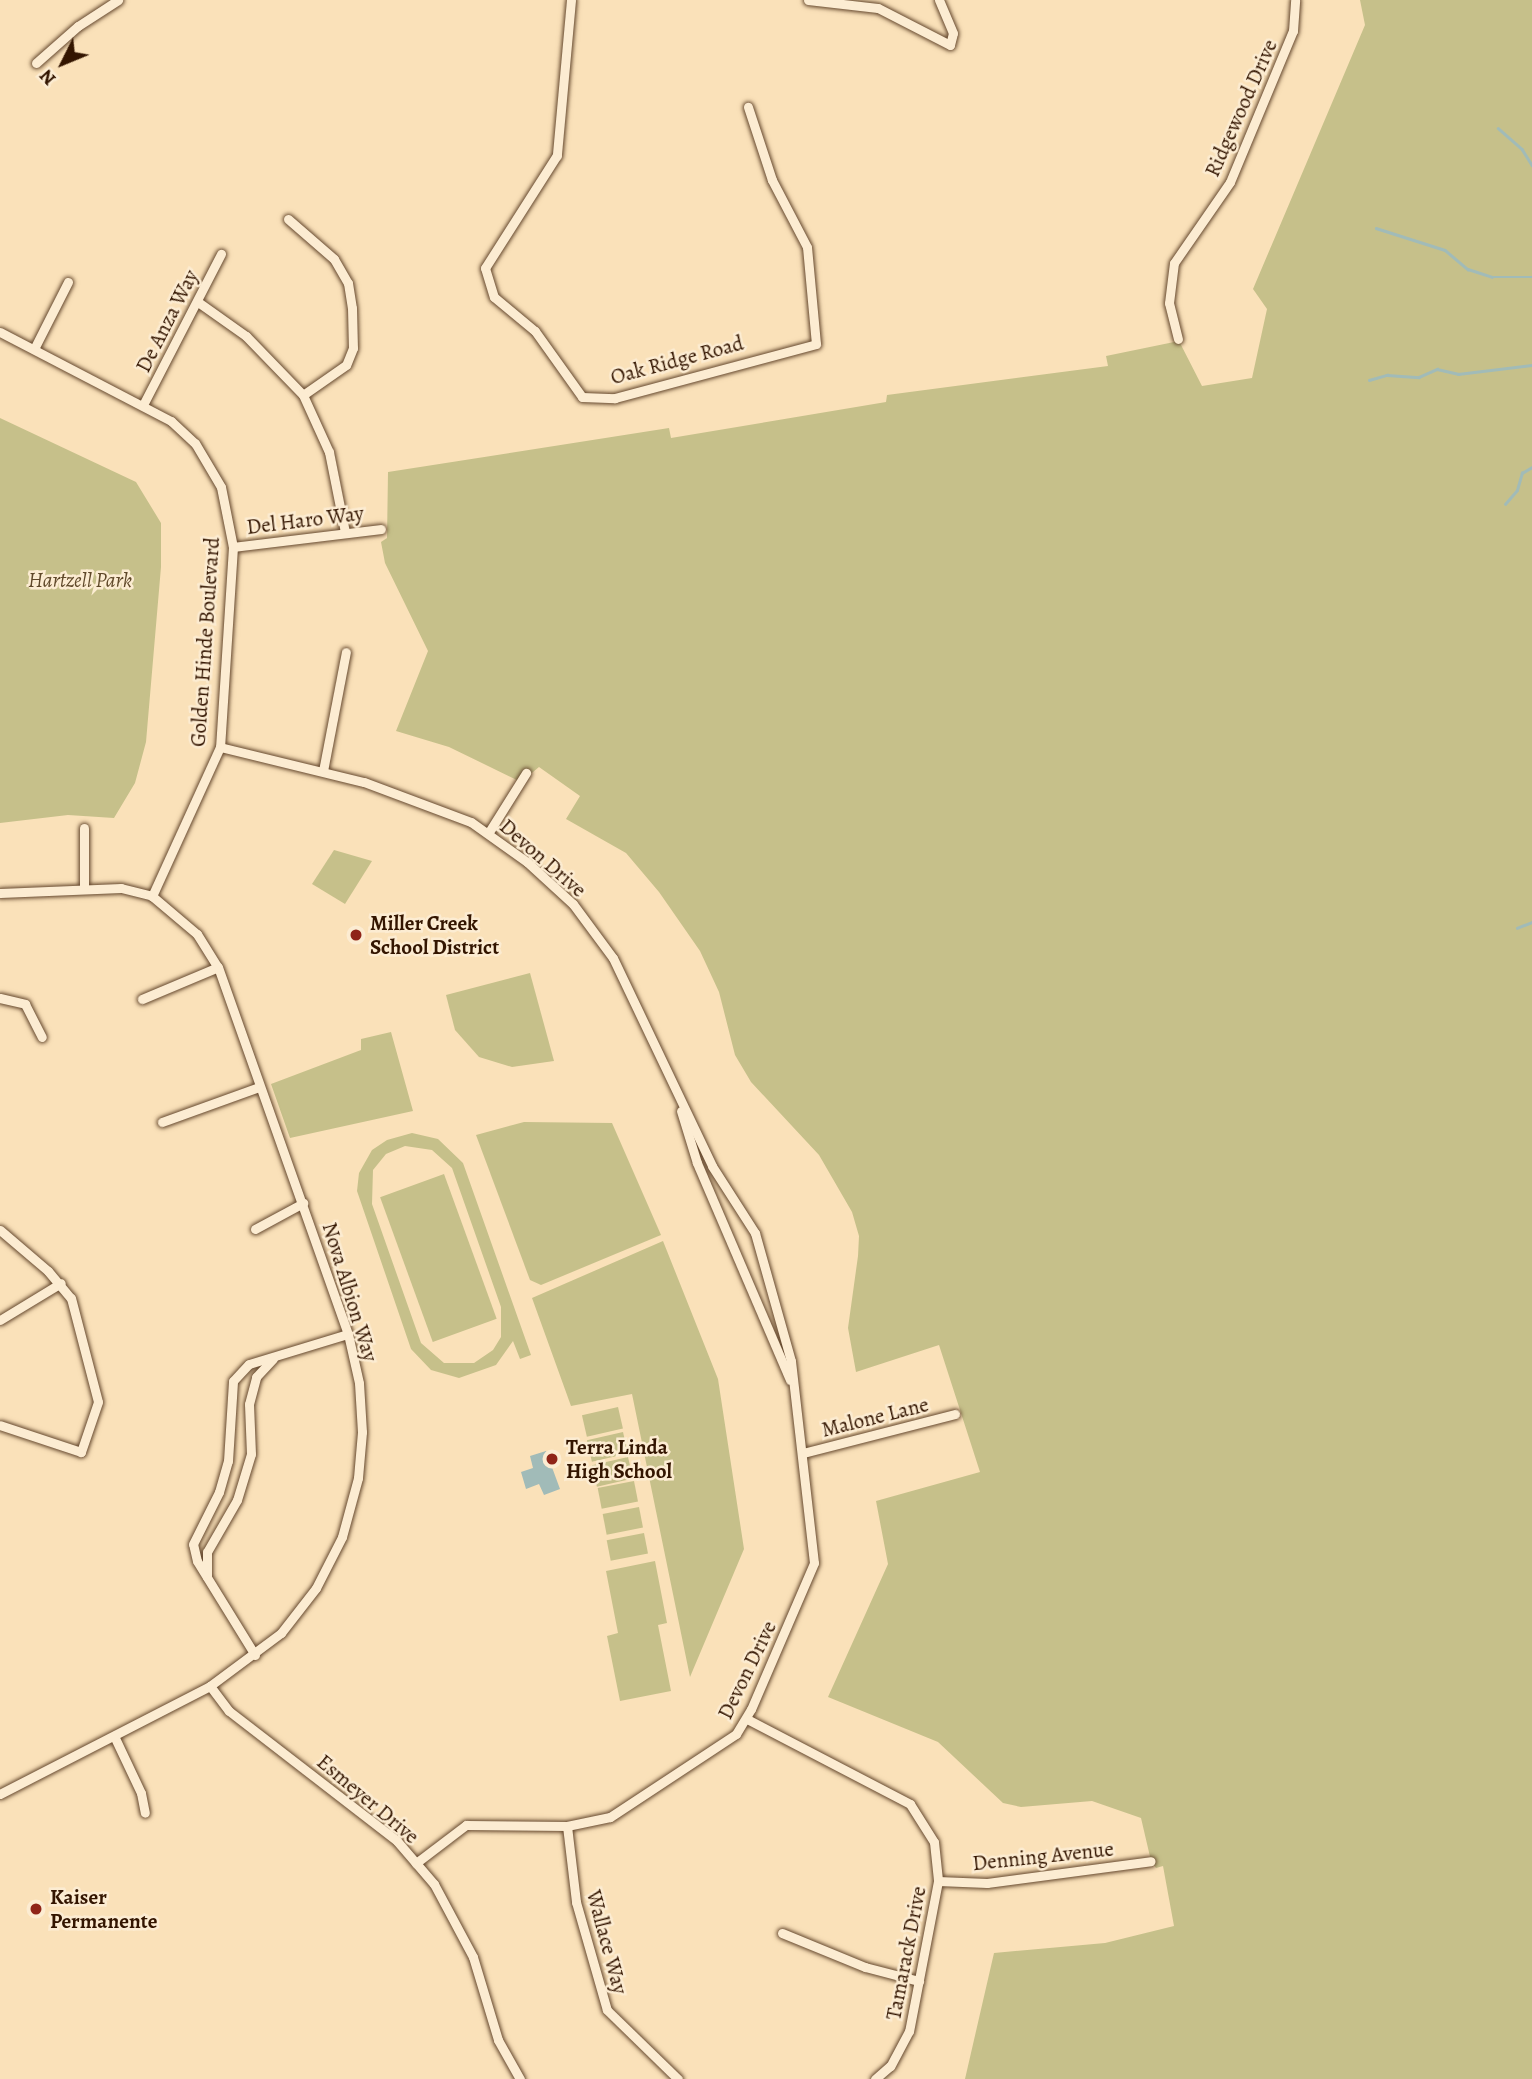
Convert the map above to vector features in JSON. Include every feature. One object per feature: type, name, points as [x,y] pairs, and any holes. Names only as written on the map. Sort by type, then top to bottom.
[{"type":"street","points":[[36,63],[78,26],[118,0]]},
{"type":"street","name":"Oak Ridge Road","points":[[571,0],[557,155],[485,268],[494,297],[535,331],[582,397],[615,398],[816,344],[807,247],[772,180],[748,107]]},
{"type":"street","points":[[808,0],[878,8],[950,45],[953,33],[939,0]]},
{"type":"street","name":"Ridgewood Drive","points":[[1178,339],[1169,303],[1174,263],[1230,182],[1288,44],[1296,0]]},
{"type":"street","points":[[288,219],[334,259],[348,283],[352,308],[353,348],[346,365],[303,395]]},
{"type":"street","name":"De Anza Way","points":[[144,403],[221,254]]},
{"type":"street","points":[[35,347],[68,282]]},
{"type":"street","points":[[198,302],[246,336],[303,395],[329,452],[345,532]]},
{"type":"street","name":"Golden Hinde Boulevard","points":[[0,332],[144,403],[179,428],[209,463],[221,487],[233,547],[220,747],[152,896]]},
{"type":"street","name":"Del Haro Way","points":[[233,547],[381,529]]},
{"type":"street","points":[[323,771],[345,652]]},
{"type":"street","name":"Devon Drive","points":[[220,747],[323,771],[407,795],[489,832],[573,904],[613,958],[712,1166],[755,1233],[791,1361],[814,1563],[747,1719],[736,1734],[610,1817],[567,1826],[466,1825],[416,1863]]},
{"type":"street","points":[[489,832],[526,774]]},
{"type":"street","points":[[84,828],[84,887]]},
{"type":"street","name":"Nova Albion Way","points":[[0,893],[84,887],[121,888],[152,896],[197,934],[218,967],[348,1334],[359,1383],[362,1432],[349,1517],[316,1588],[281,1633],[255,1656],[210,1686],[115,1738],[0,1794]]},
{"type":"street","points":[[142,999],[218,967]]},
{"type":"street","points":[[0,998],[18,998],[25,1004],[42,1037]]},
{"type":"street","name":"Devon Drive","points":[[673,1083],[697,1163],[796,1395]]},
{"type":"street","points":[[162,1122],[259,1087]]},
{"type":"street","points":[[254,1229],[303,1203]]},
{"type":"street","points":[[0,1230],[61,1283],[71,1298],[98,1402],[80,1452],[0,1425]]},
{"type":"street","points":[[0,1320],[61,1283]]},
{"type":"street","points":[[255,1656],[207,1578],[193,1544],[219,1492],[228,1461],[233,1381],[249,1364],[348,1334]]},
{"type":"street","points":[[207,1578],[207,1552],[237,1500],[251,1454],[249,1404],[256,1377],[274,1358]]},
{"type":"street","name":"Malone Lane","points":[[803,1453],[955,1414]]},
{"type":"street","name":"Esmeyer Drive","points":[[210,1686],[229,1710],[397,1841],[416,1863],[450,1909],[473,1957],[498,2040],[513,2077]]},
{"type":"street","name":"Tamarack Drive","points":[[747,1719],[910,1804],[934,1842],[939,1881],[919,1981],[903,2045],[875,2079]]},
{"type":"street","points":[[115,1738],[145,1813]]},
{"type":"street","name":"Wallace Way","points":[[567,1826],[576,1902],[607,2010],[678,2079]]},
{"type":"street","name":"Denning Avenue","points":[[939,1881],[987,1883],[1151,1861]]},
{"type":"street","points":[[782,1933],[865,1967],[919,1981]]},
{"type":"green space","points":[[1360,0],[1532,0],[1532,2079],[965,2079],[994,1953],[1105,1943],[1174,1926],[1163,1866],[1156,1868],[1151,1861],[1141,1818],[1092,1801],[1021,1807],[1003,1803],[938,1742],[828,1697],[888,1564],[876,1501],[980,1472],[939,1345],[856,1372],[848,1328],[859,1236],[852,1212],[819,1155],[751,1082],[735,1055],[719,992],[700,951],[659,892],[626,853],[566,819],[580,796],[539,767],[521,782],[449,747],[396,731],[428,651],[385,563],[381,542],[387,538],[388,472],[669,428],[671,438],[886,402],[887,395],[1108,366],[1106,356],[1179,341],[1202,386],[1252,378],[1267,309],[1253,289],[1365,25]]},
{"type":"green space","name":"Hartzell Park","points":[[0,418],[136,482],[161,523],[161,567],[146,742],[135,783],[114,818],[68,815],[0,823]]},
{"type":"green space","points":[[334,850],[372,861],[345,904],[312,884]]},
{"type":"green space","points":[[530,973],[554,1061],[512,1067],[479,1057],[455,1030],[446,995]]},
{"type":"green space","points":[[391,1032],[413,1111],[290,1138],[271,1084],[361,1050],[361,1039]]},
{"type":"green space","points":[[524,1122],[612,1123],[661,1235],[541,1285],[530,1280],[476,1135]]},
{"type":"green space","points":[[412,1133],[438,1139],[463,1163],[531,1355],[520,1359],[513,1341],[496,1365],[459,1378],[431,1370],[411,1349],[357,1191],[359,1173],[372,1150],[387,1140]],"holes":[[[405,1146],[432,1150],[452,1168],[501,1307],[501,1337],[493,1350],[474,1363],[444,1363],[421,1343],[372,1204],[373,1170],[386,1154]]]},
{"type":"green space","points":[[444,1174],[497,1319],[433,1342],[380,1197]]},
{"type":"green space","points":[[663,1241],[718,1379],[744,1549],[690,1677],[632,1394],[571,1406],[532,1298]]},
{"type":"green space","points":[[618,1407],[623,1428],[587,1437],[582,1415]]},
{"type":"green space","points":[[623,1432],[628,1453],[592,1462],[587,1440]]},
{"type":"green space","points":[[628,1457],[633,1478],[597,1487],[592,1465]]},
{"type":"green space","points":[[634,1481],[638,1502],[602,1509],[598,1488]]},
{"type":"green space","points":[[639,1507],[643,1528],[607,1535],[603,1514]]},
{"type":"green space","points":[[644,1533],[648,1554],[611,1561],[607,1540]]},
{"type":"green space","points":[[655,1561],[667,1623],[658,1625],[671,1691],[620,1701],[607,1636],[618,1633],[606,1571]]},
{"type":"water","points":[[546,1451],[560,1489],[544,1495],[539,1484],[526,1489],[521,1472],[533,1468],[530,1456]]},
{"type":"waterway","points":[[1498,128],[1522,149],[1532,165]]},
{"type":"waterway","points":[[1376,228],[1445,250],[1468,269],[1492,277],[1532,277]]},
{"type":"waterway","points":[[1369,380],[1387,375],[1419,377],[1437,369],[1458,374],[1532,365]]},
{"type":"waterway","points":[[1505,504],[1517,490],[1522,473],[1532,467]]},
{"type":"waterway","points":[[1517,928],[1532,922]]},
{"type":"place","name":"Miller Creek School District","points":[[356,935]]},
{"type":"place","name":"Terra Linda High School","points":[[552,1459]]},
{"type":"place","name":"Kaiser Permanente","points":[[36,1909]]}]
